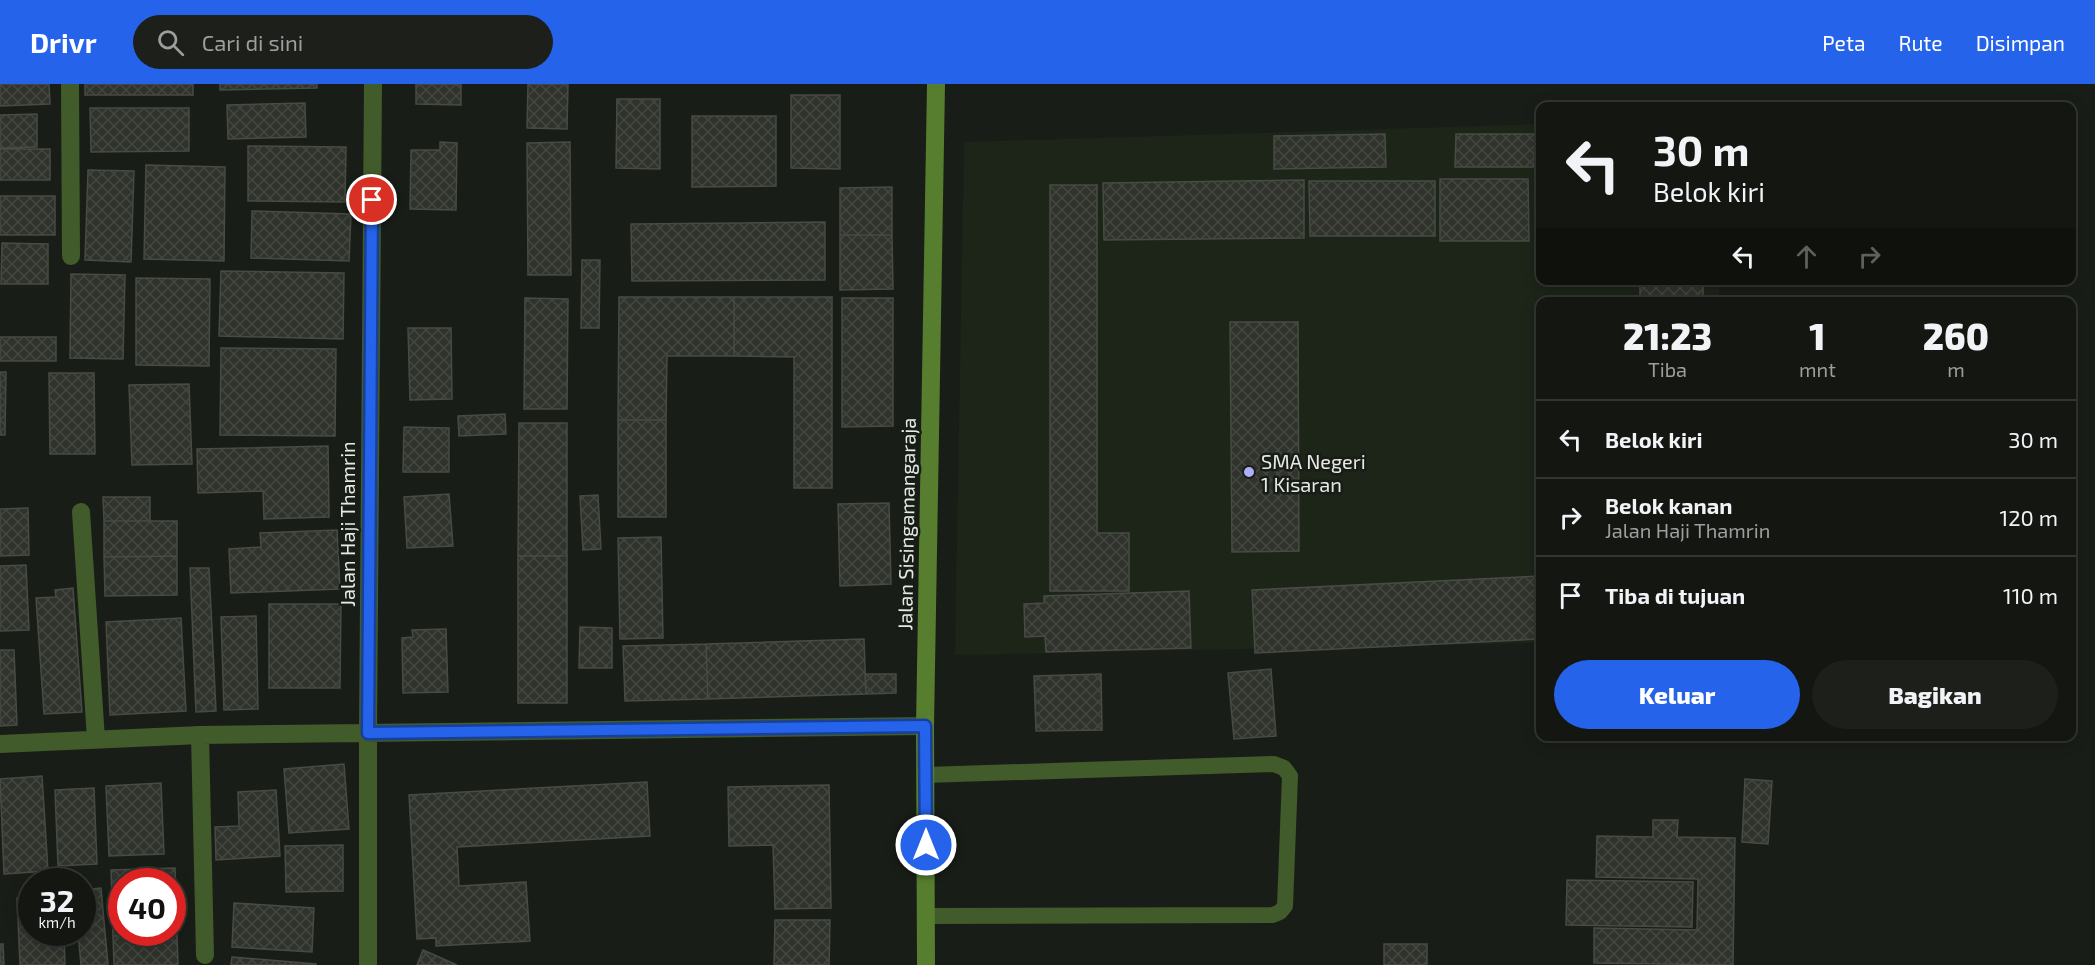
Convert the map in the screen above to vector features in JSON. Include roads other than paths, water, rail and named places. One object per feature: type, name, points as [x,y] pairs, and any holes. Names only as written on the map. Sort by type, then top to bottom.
[{"type":"street","points":[[70,84],[71,256]]},
{"type":"street","name":"Jalan Haji Thamrin","points":[[368,965],[374,84]]},
{"type":"street","name":"Jalan Sisingamangaraja","points":[[926,965],[925,726],[936,84]]},
{"type":"street","points":[[81,512],[96,739]]},
{"type":"street","points":[[0,744],[200,735],[925,726]]},
{"type":"street","points":[[200,735],[204,955]]},
{"type":"lane","points":[[925,775],[1274,764],[1284,768],[1290,776],[1285,906],[1273,915],[926,916]]},
{"type":"place","name":"SMA Negeri 1 Kisaran","points":[[1249,472]]}]
